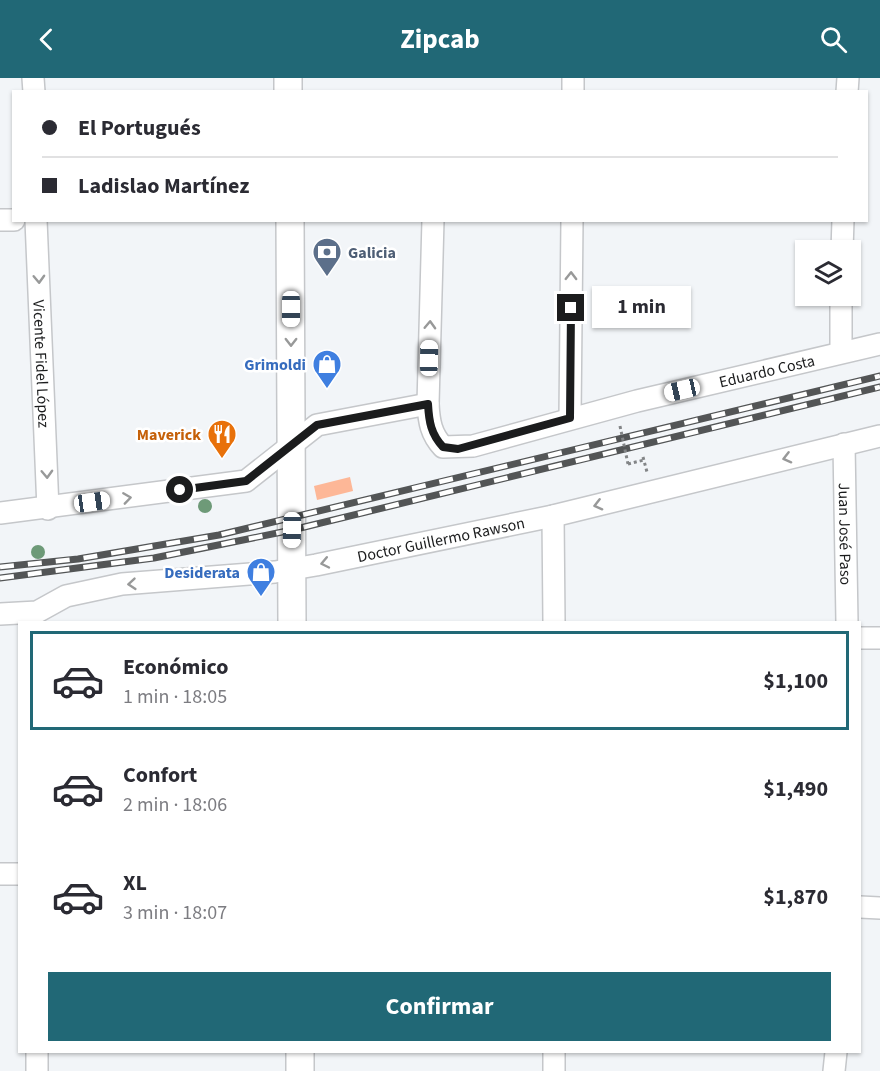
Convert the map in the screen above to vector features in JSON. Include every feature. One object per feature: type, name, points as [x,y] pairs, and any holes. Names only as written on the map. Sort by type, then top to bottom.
[{"type":"street","name":"Vicente Fidel López","points":[[36,222],[48,508]]},
{"type":"street","points":[[291,222],[292,621]]},
{"type":"street","points":[[0,513],[246,481],[317,425],[428,404],[433,222]]},
{"type":"street","points":[[570,418],[572,222]]},
{"type":"street","points":[[842,240],[843,222]]},
{"type":"street","points":[[841,352],[842,306]]},
{"type":"street","name":"Eduardo Costa","points":[[428,404],[429,423],[434,437],[443,447],[473,446],[570,418],[880,344]]},
{"type":"street","name":"Doctor Guillermo Rawson","points":[[0,614],[37,617],[66,596],[122,584],[291,570],[553,516],[880,436]]},
{"type":"street","name":"Juan José Paso","points":[[844,444],[847,621]]},
{"type":"street","points":[[553,516],[554,621]]},
{"type":"street","points":[[861,638],[880,638]]},
{"type":"street","points":[[0,874],[18,874]]},
{"type":"street","points":[[861,907],[880,908]]},
{"type":"street","points":[[37,1053],[37,1071]]},
{"type":"street","points":[[300,1053],[300,1071]]},
{"type":"street","points":[[554,1053],[554,1071]]},
{"type":"street","points":[[834,1071],[836,1053]]},
{"type":"path","points":[[620,426],[628,464],[644,460],[643,457]]},
{"type":"building","points":[[350,477],[353,491],[317,500],[314,486]]},
{"type":"railway","points":[[0,567],[78,559],[219,535],[880,376]]},
{"type":"railway","points":[[0,578],[154,558],[292,530],[880,387]]},
{"type":"place","name":"Galicia","points":[[327,278]]},
{"type":"place","name":"Grimoldi","points":[[327,390]]},
{"type":"place","name":"Maverick","points":[[222,460]]},
{"type":"place","name":"Desiderata","points":[[261,598]]},
{"type":"route","points":[[180,490],[246,481],[317,425],[428,404],[429,423],[434,437],[443,447],[458,449],[570,418],[571,308]]}]
